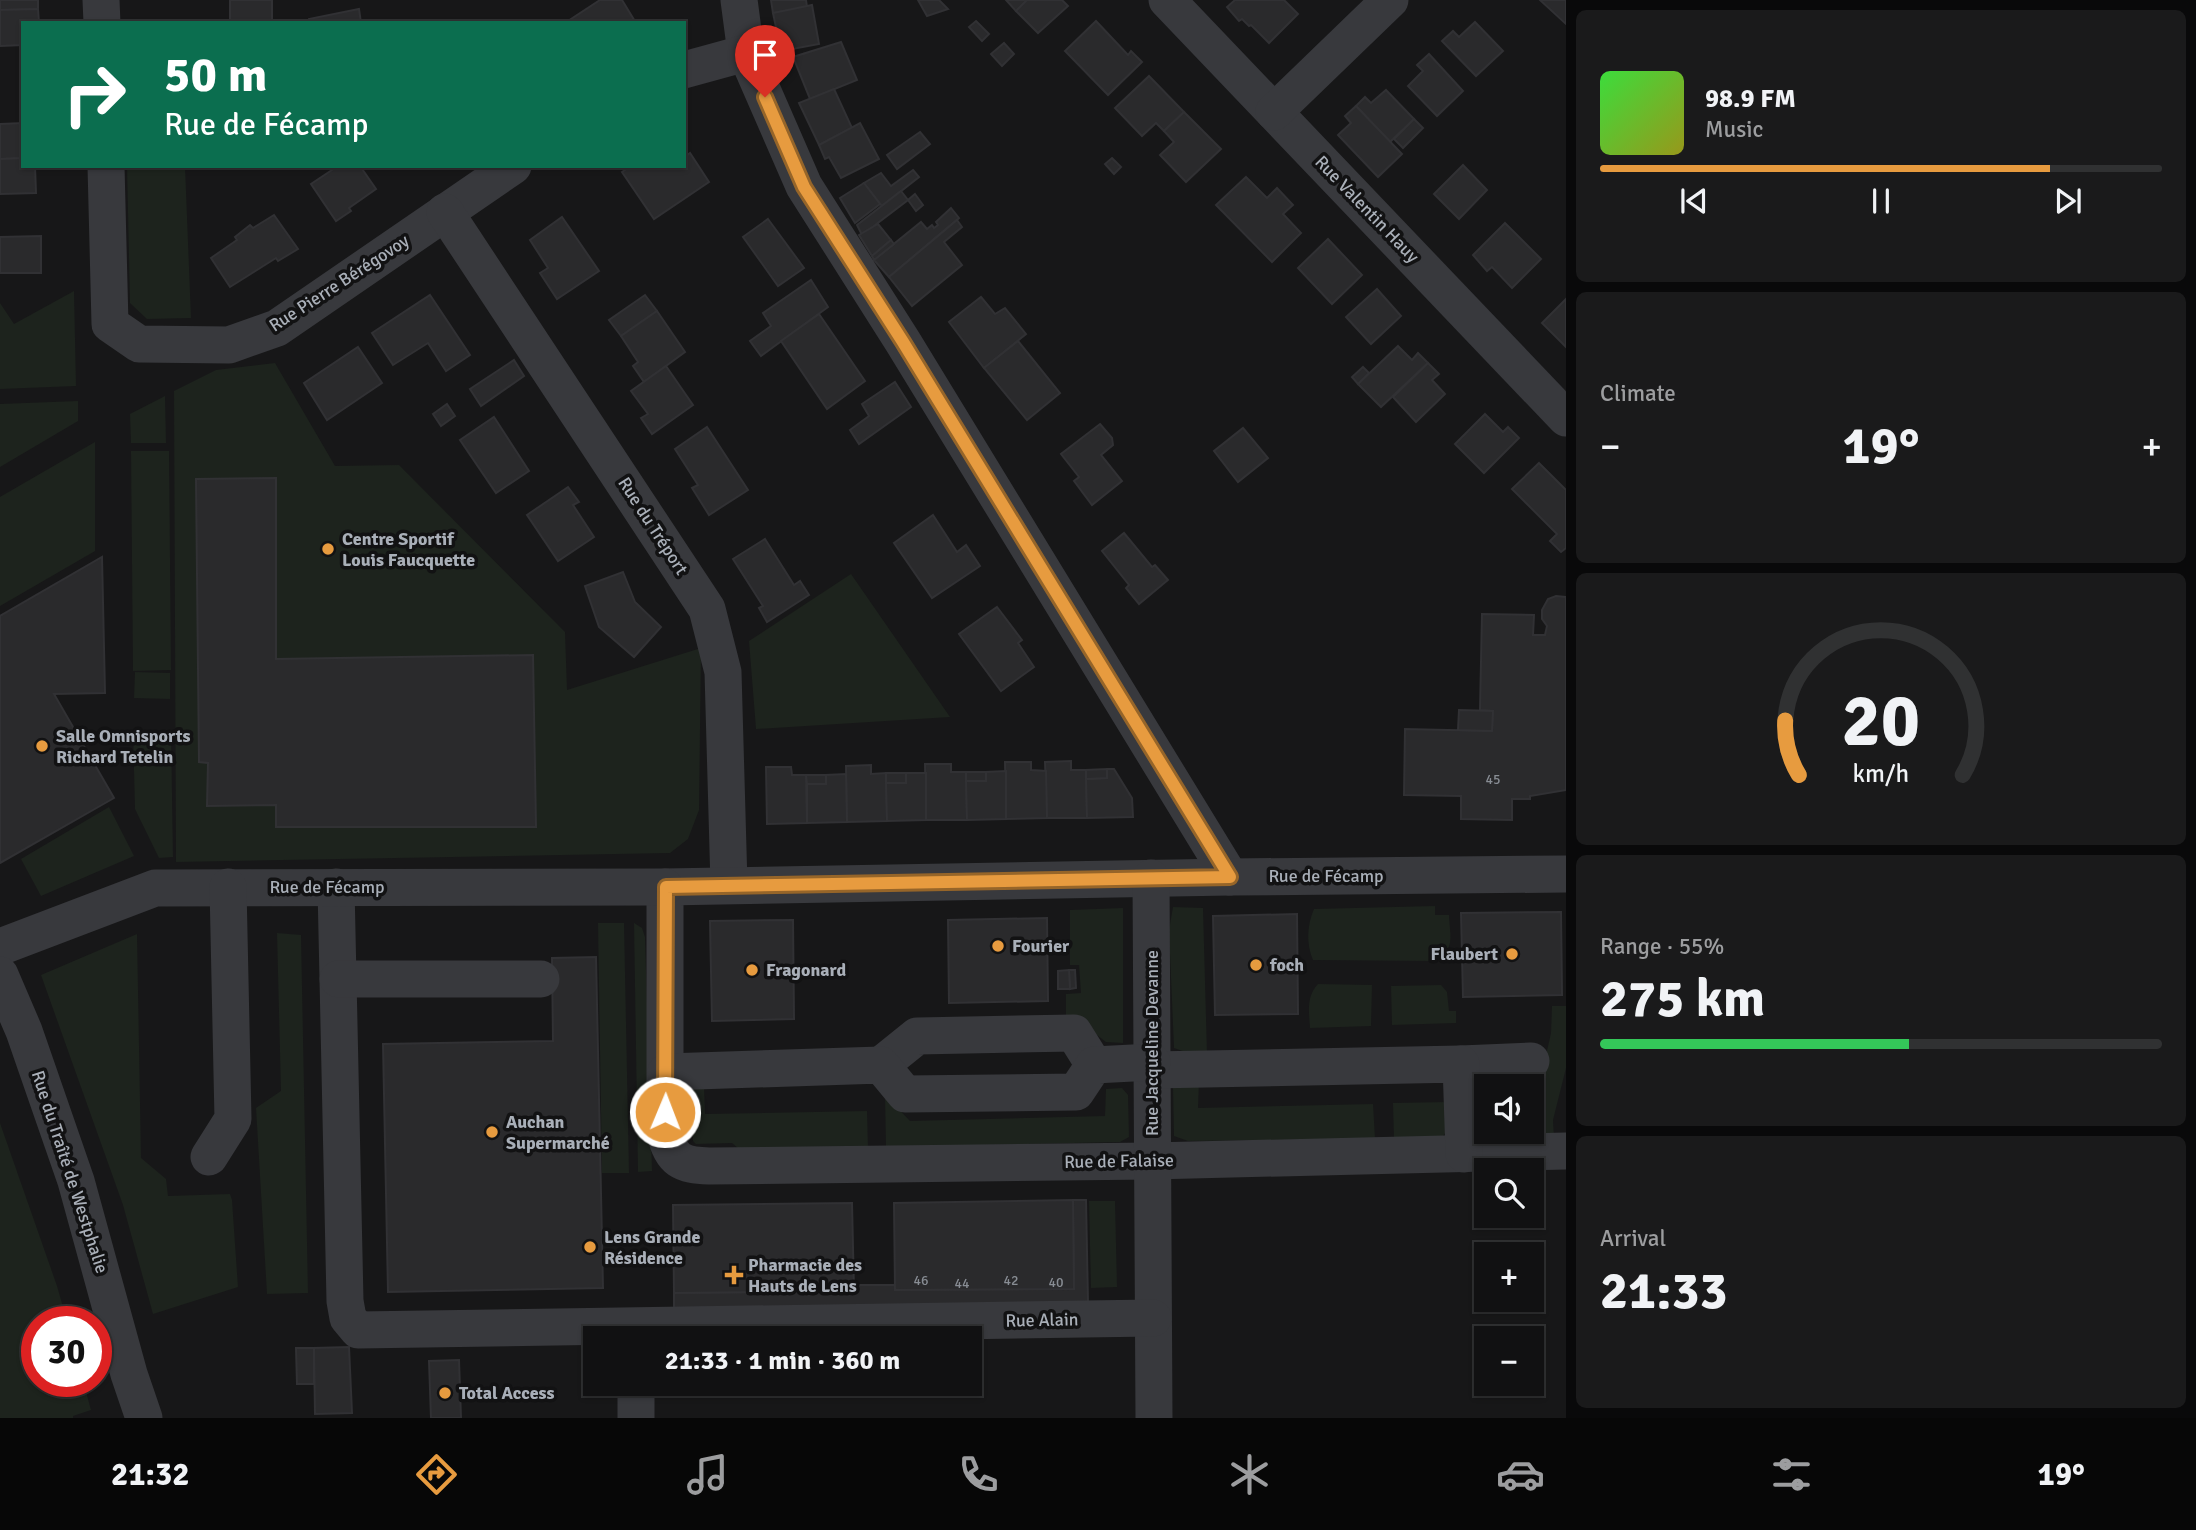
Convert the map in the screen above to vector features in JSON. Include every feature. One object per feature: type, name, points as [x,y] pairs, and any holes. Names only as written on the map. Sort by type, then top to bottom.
[{"type":"street","points":[[101,0],[102,21]]},
{"type":"street","points":[[739,0],[746,53],[804,187],[903,342],[1230,877]]},
{"type":"street","name":"Rue Valentin Hauy","points":[[1167,0],[1566,418]]},
{"type":"street","points":[[1274,112],[1390,0]]},
{"type":"street","points":[[686,69],[746,53]]},
{"type":"street","name":"Rue Pierre Bérégovoy","points":[[106,168],[110,324],[139,344],[229,345],[277,328],[510,168]]},
{"type":"street","name":"Rue du Tréport","points":[[445,212],[707,609],[723,672],[729,884]]},
{"type":"street","name":"Rue de Fécamp","points":[[0,947],[155,888],[666,887],[1566,874]]},
{"type":"street","name":"Rue Jacqueline Devanne","points":[[1151,878],[1154,1418]]},
{"type":"street","points":[[209,1157],[233,1119],[228,887]]},
{"type":"street","points":[[336,887],[338,979],[541,979]]},
{"type":"street","points":[[666,887],[666,1072],[881,1065],[917,1036],[1074,1033],[1094,1065]]},
{"type":"street","name":"Rue du Traîté de Westphalie","points":[[0,975],[24,1031],[82,1201],[129,1374],[144,1418]]},
{"type":"street","name":"Rue Alain","points":[[338,979],[345,1301],[348,1318],[358,1330],[583,1332]]},
{"type":"street","points":[[1094,1065],[1461,1064],[1531,1061]]},
{"type":"street","points":[[1461,1064],[1464,1154]]},
{"type":"street","points":[[881,1065],[905,1094],[1076,1092],[1094,1065]]},
{"type":"street","name":"Rue de Falaise","points":[[666,1072],[665,1132],[668,1146],[675,1156],[690,1166],[1152,1161],[1566,1151]]},
{"type":"street","name":"Rue Alain","points":[[878,1326],[1153,1318]]},
{"type":"street","points":[[636,1396],[636,1418]]},
{"type":"shaded area","points":[[127,168],[185,168],[191,318],[147,319],[130,303]]},
{"type":"shaded area","points":[[74,291],[76,386],[0,389],[0,303],[14,324]]},
{"type":"shaded area","name":"Centre Sportif Louis Faucquette","points":[[275,363],[335,466],[399,465],[565,632],[567,690],[701,648],[699,810],[688,839],[670,853],[176,862],[174,391],[216,370]]},
{"type":"shaded area","points":[[165,396],[166,443],[131,443],[130,414]]},
{"type":"shaded area","points":[[78,401],[78,421],[0,467],[0,404]]},
{"type":"shaded area","points":[[95,442],[95,551],[0,606],[0,497]]},
{"type":"shaded area","points":[[131,451],[169,451],[171,670],[133,671]]},
{"type":"shaded area","points":[[851,574],[950,717],[756,729],[749,641]]},
{"type":"shaded area","points":[[135,672],[170,673],[170,699],[134,698]]},
{"type":"shaded area","points":[[133,731],[171,731],[173,857],[159,858],[135,809]]},
{"type":"shaded area","points":[[109,807],[134,856],[41,896],[21,859]]},
{"type":"shaded area","points":[[1435,906],[1435,915],[1449,915],[1450,942],[1446,952],[1434,961],[1313,960],[1308,934],[1314,909]]},
{"type":"shaded area","points":[[1173,907],[1203,908],[1207,1054],[1191,1054],[1174,1048],[1169,930]]},
{"type":"shaded area","points":[[1123,908],[1123,1043],[1106,1042],[1079,1021],[1066,1021],[1066,994],[1081,993],[1079,965],[1070,965],[1070,910]]},
{"type":"shaded area","points":[[598,923],[624,923],[629,1173],[602,1173]]},
{"type":"shaded area","points":[[634,923],[642,928],[645,937],[652,1171],[638,1172]]},
{"type":"shaded area","points":[[277,933],[301,935],[308,1293],[267,1294],[256,1108],[281,1091]]},
{"type":"shaded area","points":[[137,934],[141,1158],[166,1179],[168,1196],[230,1194],[238,1287],[153,1314],[123,1205],[41,975]]},
{"type":"shaded area","points":[[1318,984],[1372,985],[1371,1026],[1310,1028],[1310,999]]},
{"type":"shaded area","points":[[1441,985],[1447,992],[1449,1011],[1456,1011],[1456,1023],[1392,1025],[1391,986]]},
{"type":"shaded area","points":[[1552,1006],[1566,1006],[1566,1068],[1553,1120],[1554,1138],[1544,1138],[1544,1074],[1542,1074],[1551,1033]]},
{"type":"shaded area","points":[[1199,1082],[1198,1108],[1373,1104],[1375,1139],[1188,1141],[1174,1136],[1173,1087]]},
{"type":"shaded area","points":[[704,1086],[705,1114],[867,1111],[868,1147],[739,1149],[732,1143],[696,1144],[693,1141],[692,1087]]},
{"type":"shaded area","points":[[1122,1088],[1128,1095],[1129,1137],[1120,1142],[886,1147],[885,1095],[910,1121],[1105,1116],[1106,1089]]},
{"type":"shaded area","points":[[1448,1102],[1449,1127],[1441,1139],[1394,1140],[1393,1103]]},
{"type":"shaded area","points":[[0,1123],[63,1306],[21,1306],[21,1397],[87,1397],[91,1410],[73,1418],[0,1418]]},
{"type":"shaded area","points":[[1089,1201],[1115,1201],[1117,1287],[1091,1288]]},
{"type":"building","points":[[0,0],[38,0],[38,9],[0,10]]},
{"type":"building","points":[[230,0],[272,0],[272,20],[230,21]]},
{"type":"building","points":[[600,0],[622,0],[635,21],[568,21]]},
{"type":"building","points":[[771,0],[806,0],[807,7],[773,13]]},
{"type":"building","points":[[918,0],[939,0],[948,9],[927,16]]},
{"type":"building","points":[[1006,0],[1027,0],[1016,11]]},
{"type":"building","points":[[1027,0],[1062,0],[1068,6],[1038,33],[1016,11]]},
{"type":"building","points":[[1235,0],[1284,0],[1298,14],[1269,43],[1251,25],[1242,19],[1239,21],[1227,7]]},
{"type":"building","points":[[1540,0],[1566,0],[1566,24]]},
{"type":"building","points":[[812,5],[819,44],[781,51],[773,13]]},
{"type":"building","points":[[38,9],[39,21],[21,21],[21,45],[0,46],[0,10]]},
{"type":"building","points":[[359,9],[361,21],[309,21]]},
{"type":"building","points":[[976,21],[989,34],[982,41],[969,27]]},
{"type":"building","points":[[1096,21],[1128,55],[1131,51],[1142,62],[1108,95],[1065,51]]},
{"type":"building","points":[[1475,22],[1503,51],[1476,76],[1442,41],[1453,31],[1459,37]]},
{"type":"building","points":[[841,42],[857,80],[810,99],[793,57]]},
{"type":"building","points":[[1004,43],[1014,54],[1002,66],[991,54]]},
{"type":"building","points":[[1429,54],[1463,91],[1437,116],[1408,86],[1423,71],[1417,65]]},
{"type":"building","points":[[1149,76],[1184,112],[1164,131],[1156,123],[1142,136],[1115,108]]},
{"type":"building","points":[[834,89],[852,128],[819,145],[799,103]]},
{"type":"building","points":[[1386,90],[1414,119],[1390,142],[1356,106],[1365,97],[1371,103]]},
{"type":"building","points":[[1356,106],[1402,154],[1378,177],[1338,135],[1351,123],[1345,116]]},
{"type":"building","points":[[1184,112],[1221,149],[1186,182],[1160,155],[1174,142],[1164,131]]},
{"type":"building","points":[[1414,119],[1423,128],[1403,148],[1394,139]]},
{"type":"building","points":[[21,123],[21,158],[0,159],[0,124]]},
{"type":"building","points":[[860,123],[879,159],[841,178],[829,157],[825,159],[819,145]]},
{"type":"building","points":[[920,132],[930,144],[897,169],[887,155]]},
{"type":"building","points":[[690,153],[709,182],[654,219],[622,172],[628,168],[686,168],[686,156]]},
{"type":"building","points":[[21,158],[21,168],[35,168],[36,193],[0,194],[0,159]]},
{"type":"building","points":[[1112,158],[1121,167],[1114,174],[1105,164]]},
{"type":"building","points":[[1463,165],[1487,190],[1459,219],[1434,194]]},
{"type":"building","points":[[335,168],[361,168],[376,189],[336,221],[311,184]]},
{"type":"building","points":[[913,170],[919,177],[882,206],[864,183],[881,173],[891,186]]},
{"type":"building","points":[[1246,177],[1267,198],[1277,188],[1293,205],[1283,214],[1301,233],[1272,262],[1216,205]]},
{"type":"building","points":[[864,183],[880,204],[855,223],[840,198]]},
{"type":"building","points":[[901,191],[908,200],[862,235],[857,225]]},
{"type":"building","points":[[915,194],[923,205],[916,211],[908,200]]},
{"type":"building","points":[[951,208],[959,218],[889,277],[874,260],[921,222],[927,229],[932,225],[934,228],[938,225],[936,222]]},
{"type":"building","points":[[274,215],[298,249],[278,261],[276,258],[230,287],[211,258],[237,240],[235,237],[250,225],[253,228]]},
{"type":"building","points":[[562,217],[599,271],[557,299],[540,273],[548,268],[530,240]]},
{"type":"building","points":[[768,219],[804,268],[778,286],[743,237]]},
{"type":"building","points":[[957,220],[962,227],[944,242],[962,265],[912,306],[889,277]]},
{"type":"building","points":[[1505,223],[1541,259],[1512,288],[1492,267],[1487,271],[1473,255]]},
{"type":"building","points":[[878,224],[891,240],[872,256],[859,235]]},
{"type":"building","points":[[41,236],[41,273],[0,273],[0,237]]},
{"type":"building","points":[[1328,239],[1362,275],[1332,304],[1298,268]]},
{"type":"building","points":[[891,240],[894,244],[874,260],[872,256]]},
{"type":"building","points":[[811,280],[828,307],[761,356],[750,341],[771,326],[763,313]]},
{"type":"building","points":[[1377,289],[1401,316],[1371,344],[1346,317]]},
{"type":"building","points":[[430,295],[470,355],[446,371],[428,343],[393,365],[372,333]]},
{"type":"building","points":[[645,295],[657,311],[621,336],[609,320]]},
{"type":"building","points":[[981,297],[995,314],[1005,308],[1026,334],[984,368],[949,322]]},
{"type":"building","points":[[1566,299],[1566,347],[1542,323]]},
{"type":"building","points":[[657,311],[685,352],[644,382],[633,366],[638,362],[621,336]]},
{"type":"building","points":[[819,314],[865,381],[827,409],[781,341]]},
{"type":"building","points":[[1018,341],[1060,393],[1027,420],[984,368]]},
{"type":"building","points":[[1398,346],[1412,360],[1418,353],[1428,363],[1381,407],[1358,384]]},
{"type":"building","points":[[358,347],[382,383],[327,420],[304,383]]},
{"type":"building","points":[[514,360],[524,376],[481,406],[470,389]]},
{"type":"building","points":[[1428,363],[1439,374],[1432,380],[1445,394],[1416,422],[1393,397]]},
{"type":"building","points":[[666,366],[693,405],[652,434],[641,418],[648,414],[631,391]]},
{"type":"building","points":[[1363,367],[1369,373],[1358,384],[1352,377]]},
{"type":"building","points":[[895,382],[911,407],[859,444],[850,430],[869,416],[862,404]]},
{"type":"building","points":[[447,404],[455,416],[441,426],[433,414]]},
{"type":"building","points":[[1485,414],[1503,432],[1508,427],[1519,438],[1484,473],[1455,444]]},
{"type":"building","points":[[494,417],[529,471],[496,493],[460,440]]},
{"type":"building","points":[[1100,424],[1112,438],[1113,445],[1101,455],[1122,481],[1092,505],[1074,481],[1079,477],[1061,454]]},
{"type":"building","points":[[707,427],[748,490],[709,515],[692,488],[698,485],[675,449]]},
{"type":"building","points":[[1243,428],[1268,458],[1238,482],[1214,451]]},
{"type":"building","points":[[1539,463],[1566,490],[1566,548],[1561,552],[1550,541],[1557,534],[1512,489]]},
{"type":"building","points":[[276,478],[276,659],[533,655],[536,827],[276,827],[276,805],[207,806],[208,763],[199,762],[196,479]]},
{"type":"building","points":[[568,487],[579,502],[573,505],[594,537],[558,561],[527,515]]},
{"type":"building","points":[[933,515],[957,552],[966,545],[980,566],[932,598],[894,543]]},
{"type":"building","points":[[1124,533],[1152,567],[1155,565],[1168,580],[1139,604],[1126,588],[1129,585],[1102,551]]},
{"type":"building","points":[[765,539],[794,585],[800,581],[809,595],[767,622],[759,608],[763,606],[733,559]]},
{"type":"building","name":"Salle Omnisports Richard Tetelin","points":[[102,557],[105,693],[54,694],[114,798],[0,863],[0,616]]},
{"type":"building","points":[[623,572],[635,602],[661,627],[634,657],[599,627],[585,586]]},
{"type":"building","points":[[1566,597],[1566,790],[1530,796],[1530,799],[1512,799],[1512,820],[1461,819],[1461,796],[1404,795],[1405,729],[1492,731],[1493,711],[1480,710],[1482,614],[1534,615],[1533,635],[1545,635],[1547,626],[1542,619],[1542,610],[1548,599]]},
{"type":"building","points":[[997,607],[1022,640],[1018,643],[1034,667],[1001,691],[959,634]]},
{"type":"building","points":[[1459,710],[1493,711],[1492,731],[1458,730]]},
{"type":"building","points":[[1071,761],[1071,770],[1086,770],[1087,818],[1047,818],[1045,762]]},
{"type":"building","points":[[1005,762],[1031,762],[1031,770],[1046,771],[1047,818],[1006,819]]},
{"type":"building","points":[[925,764],[951,764],[951,772],[966,772],[967,820],[926,820]]},
{"type":"building","points":[[871,765],[871,774],[886,773],[887,821],[847,822],[846,766]]},
{"type":"building","points":[[766,767],[791,767],[792,775],[806,775],[807,823],[767,824]]},
{"type":"building","points":[[1107,769],[1114,769],[1132,798],[1133,817],[1087,818],[1086,779],[1107,778]]},
{"type":"building","points":[[1107,769],[1107,778],[1086,779],[1086,770]]},
{"type":"building","points":[[1006,771],[1006,819],[967,820],[966,781],[986,781],[986,772]]},
{"type":"building","points":[[966,772],[986,772],[986,781],[966,781]]},
{"type":"building","points":[[886,773],[906,773],[906,783],[886,783]]},
{"type":"building","points":[[906,773],[926,773],[926,820],[887,821],[886,783],[906,783]]},
{"type":"building","points":[[846,774],[847,822],[807,823],[807,784],[826,784],[826,775]]},
{"type":"building","points":[[806,775],[826,775],[826,784],[807,784]]},
{"type":"building","name":"Flaubert","points":[[1561,912],[1562,995],[1463,997],[1461,913]]},
{"type":"building","name":"foch","points":[[1297,914],[1298,1014],[1215,1015],[1213,916]]},
{"type":"building","name":"Fourier","points":[[1047,918],[1048,1001],[949,1003],[948,920]]},
{"type":"building","name":"Fragonard","points":[[793,920],[794,1019],[712,1021],[710,921]]},
{"type":"building","name":"Auchan Supermarché","points":[[596,957],[603,1288],[388,1292],[383,1044],[553,1041],[552,958]]},
{"type":"building","points":[[1069,970],[1075,970],[1076,988],[1070,989]]},
{"type":"building","points":[[1069,970],[1070,989],[1058,989],[1058,971]]},
{"type":"building","points":[[1073,1200],[1086,1200],[1088,1303],[674,1308],[674,1293],[854,1291],[854,1285],[895,1285],[895,1290],[1074,1289]]},
{"type":"building","points":[[1073,1200],[1074,1289],[895,1290],[894,1203]]},
{"type":"building","points":[[852,1203],[854,1291],[674,1293],[673,1205]]},
{"type":"building","points":[[349,1347],[352,1413],[315,1414],[314,1348]]},
{"type":"building","points":[[296,1348],[314,1348],[314,1384],[297,1384]]},
{"type":"building","points":[[459,1360],[461,1418],[431,1418],[429,1361]]},
{"type":"place","name":"Centre Sportif Louis Faucquette","points":[[328,549]]},
{"type":"place","name":"Salle Omnisports Richard Tetelin","points":[[42,746]]},
{"type":"place","name":"Fourier","points":[[998,946]]},
{"type":"place","name":"Flaubert","points":[[1512,954]]},
{"type":"place","name":"foch","points":[[1256,965]]},
{"type":"place","name":"Fragonard","points":[[752,970]]},
{"type":"place","name":"Auchan Supermarché","points":[[492,1132]]},
{"type":"place","name":"Lens Grande Résidence","points":[[590,1247]]},
{"type":"place","name":"Pharmacie des Hauts de Lens","points":[[734,1275]]},
{"type":"place","name":"Total Access","points":[[445,1393]]},
{"type":"route","points":[[665,1112],[666,887],[1230,877],[903,342],[804,187],[765,97]]}]
